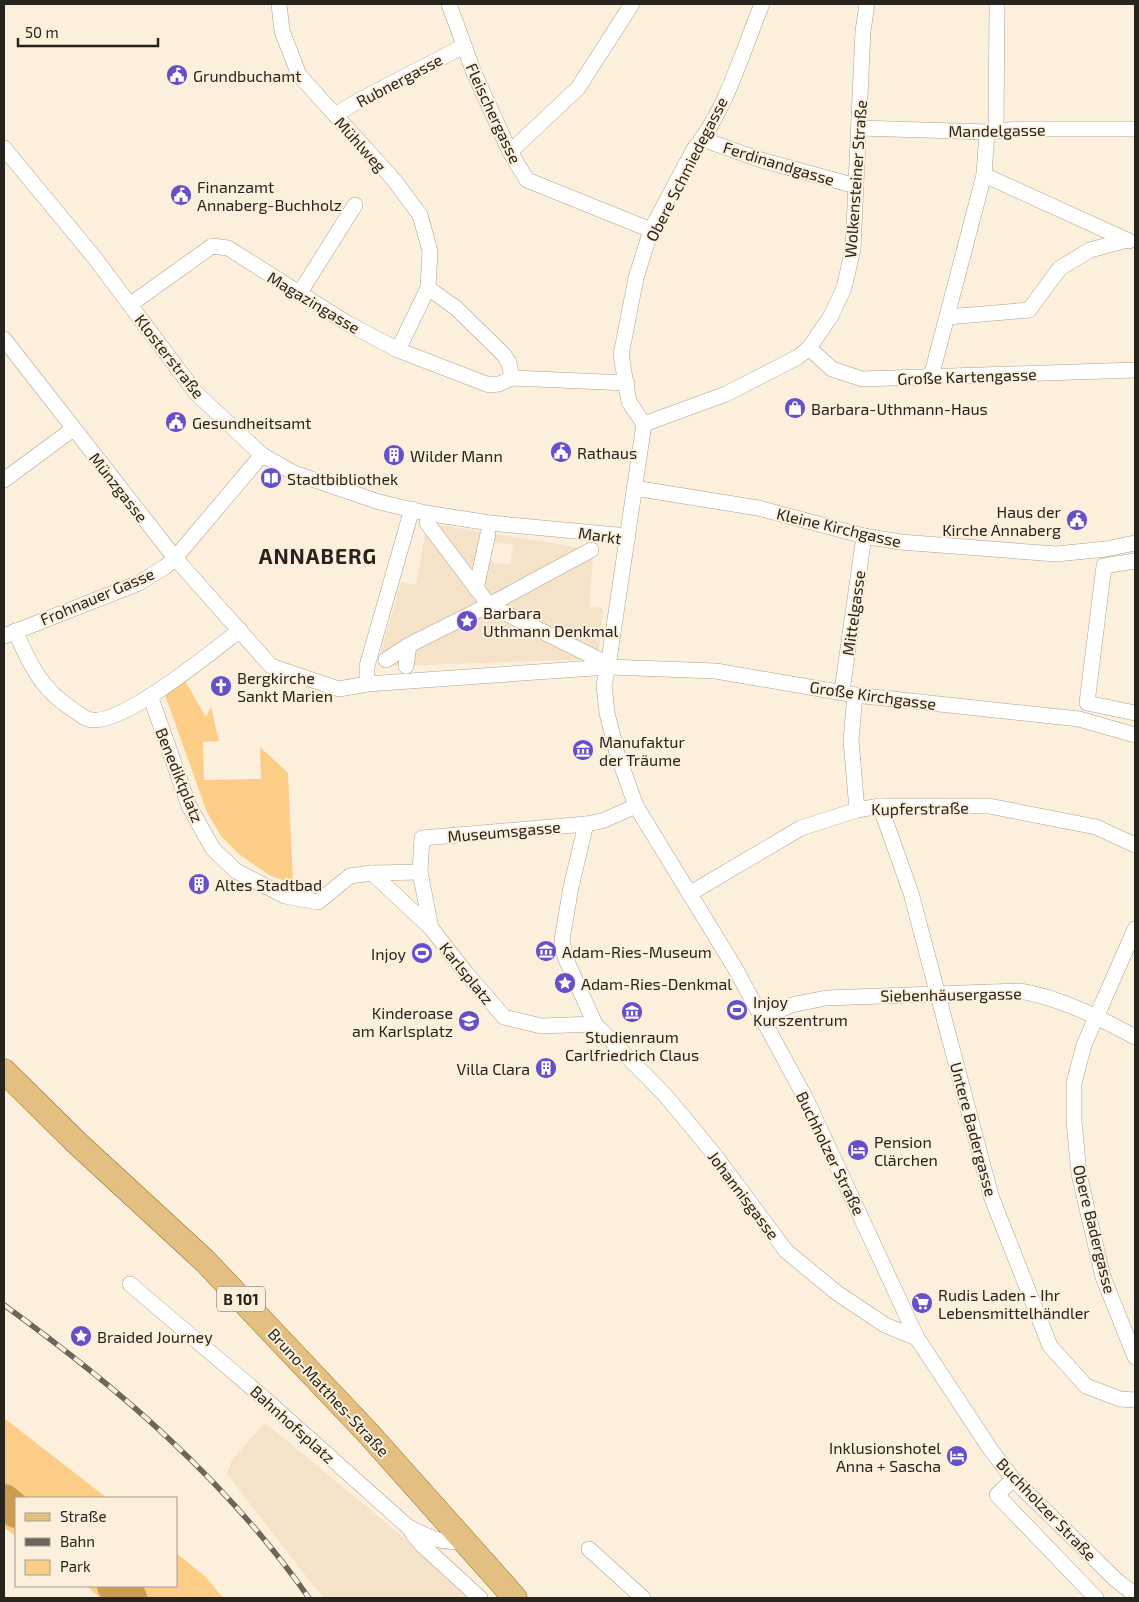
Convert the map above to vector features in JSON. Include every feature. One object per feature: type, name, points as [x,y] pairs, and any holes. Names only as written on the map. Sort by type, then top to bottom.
[{"type":"main road","name":"Bruno-Matthes-Straße","points":[[4,1070],[77,1143],[218,1274],[368,1433],[515,1598]]},
{"type":"street","name":"Mühlweg","points":[[279,4],[282,31],[299,74],[394,180],[420,214],[430,251],[428,288],[398,350]]},
{"type":"street","name":"Fleischergasse","points":[[449,4],[464,46],[510,152],[527,180],[651,230]]},
{"type":"street","points":[[510,152],[578,88],[632,4]]},
{"type":"street","name":"Obere Schmiedegasse","points":[[644,424],[629,402],[621,355],[636,278],[651,230],[718,108],[762,4]]},
{"type":"street","name":"Wolkensteiner Straße","points":[[644,424],[726,394],[798,357],[809,348],[831,316],[844,288],[853,249],[866,4]]},
{"type":"street","points":[[931,377],[984,175],[992,131],[997,4]]},
{"type":"street","name":"Rubnergasse","points":[[335,116],[358,101],[464,46]]},
{"type":"street","name":"Mandelgasse","points":[[859,128],[992,131],[1135,129]]},
{"type":"street","name":"Ferdinandgasse","points":[[702,139],[761,160],[856,186]]},
{"type":"street","name":"Klosterstraße","points":[[4,148],[130,304],[196,393],[262,455],[294,474],[379,502],[412,510]]},
{"type":"street","points":[[984,175],[1131,241]]},
{"type":"street","points":[[299,294],[355,205]]},
{"type":"street","points":[[948,317],[1029,310],[1060,268],[1090,250],[1131,241]]},
{"type":"street","name":"Magazingasse","points":[[130,304],[212,246],[228,248],[299,294],[398,350],[489,385],[499,384],[512,378],[627,383]]},
{"type":"street","points":[[428,288],[456,308],[504,355],[509,363],[512,378]]},
{"type":"street","name":"Münzgasse","points":[[4,339],[175,558],[271,666],[339,689],[367,684]]},
{"type":"street","name":"Große Kartengasse","points":[[809,348],[832,369],[862,379],[1135,370]]},
{"type":"street","points":[[628,536],[644,424]]},
{"type":"street","points":[[4,480],[73,429]]},
{"type":"street","name":"Frohnauer Gasse","points":[[9,633],[138,582],[165,567],[175,558],[262,455]]},
{"type":"street","name":"Kleine Kirchgasse","points":[[634,488],[758,508],[864,536],[909,543],[1056,554],[1106,549],[1135,543]]},
{"type":"street","points":[[412,510],[367,666],[367,684],[603,663]]},
{"type":"street","name":"Markt","points":[[412,510],[490,523],[628,536],[603,663]]},
{"type":"street","points":[[427,523],[489,605],[603,663]]},
{"type":"street","points":[[476,588],[488,534]]},
{"type":"street","name":"Mittelgasse","points":[[848,693],[864,536]]},
{"type":"street","name":"Markt","points":[[386,660],[409,645],[489,605],[591,550]]},
{"type":"street","points":[[1135,561],[1104,566],[1087,703],[1135,713]]},
{"type":"street","points":[[9,633],[43,684],[64,704],[88,720],[100,720],[151,698],[240,630]]},
{"type":"street","points":[[406,666],[409,645]]},
{"type":"street","name":"Große Kirchgasse","points":[[603,663],[716,671],[848,693],[1079,719],[1135,736]]},
{"type":"street","name":"Buchholzer Straße","points":[[603,663],[607,713],[617,753],[636,806],[735,968],[806,1100],[917,1338],[991,1450],[1013,1478],[1115,1579],[1135,1595]]},
{"type":"street","points":[[848,693],[857,810]]},
{"type":"street","name":"Benediktplatz","points":[[151,698],[189,806],[213,849],[236,871],[263,883],[284,896],[318,902],[350,876],[372,873]]},
{"type":"street","points":[[586,824],[602,821],[636,806]]},
{"type":"street","name":"Kupferstraße","points":[[689,894],[801,828],[857,810],[880,806],[988,806],[1096,827],[1135,845]]},
{"type":"street","name":"Untere Badergasse","points":[[880,806],[911,893],[991,1196],[1050,1346],[1086,1386],[1120,1400],[1135,1400]]},
{"type":"street","name":"Museumsgasse","points":[[422,838],[586,824]]},
{"type":"street","name":"Johannisgasse","points":[[586,824],[570,887],[562,940],[565,957],[595,1024],[665,1095],[714,1154],[786,1251],[837,1293],[885,1325],[917,1338]]},
{"type":"street","name":"Karlsplatz","points":[[422,838],[420,872],[431,928]]},
{"type":"street","points":[[372,873],[420,872]]},
{"type":"street","name":"Karlsplatz","points":[[372,873],[431,928],[504,1017],[541,1026],[595,1024]]},
{"type":"street","name":"Obere Badergasse","points":[[1135,929],[1084,1045],[1074,1083],[1074,1121],[1079,1174],[1104,1277],[1135,1357]]},
{"type":"street","name":"Siebenhäusergasse","points":[[761,1019],[791,1005],[826,998],[937,993],[1020,992],[1044,995],[1096,1016],[1135,1037]]},
{"type":"street","name":"Bahnhofsplatz","points":[[130,1284],[264,1398],[406,1526],[429,1538],[449,1543],[465,1541]]},
{"type":"street","points":[[1013,1478],[997,1495],[1096,1598]]},
{"type":"street","points":[[406,1526],[422,1545],[480,1598]]},
{"type":"street","points":[[589,1549],[643,1598]]},
{"type":"shaded area","points":[[427,523],[588,549],[593,555],[589,607],[603,608],[598,659],[394,666],[386,660],[381,651],[401,582],[416,585]],"holes":[[[493,542],[513,545],[510,565],[490,562]]]},
{"type":"shaded area","points":[[265,1423],[474,1598],[323,1598],[227,1474],[232,1460]]},
{"type":"green space","points":[[185,681],[206,717],[211,707],[219,741],[203,742],[204,780],[261,779],[260,747],[288,773],[293,884],[269,875],[239,854],[221,836],[207,812],[165,695]]},
{"type":"green space","points":[[4,1418],[106,1497],[15,1497],[15,1535],[4,1528]]},
{"type":"green space","points":[[178,1555],[206,1577],[223,1598],[100,1598],[88,1587],[178,1587]]},
{"type":"waterway","points":[[4,1501],[15,1510]]},
{"type":"waterway","points":[[115,1587],[130,1598]]},
{"type":"railway","points":[[4,1305],[89,1369],[169,1439],[243,1515],[277,1555],[309,1598]]},
{"type":"place","name":"Grundbuchamt","points":[[177,75]]},
{"type":"place","name":"Finanzamt Annaberg-Buchholz","points":[[181,195]]},
{"type":"place","name":"Barbara-Uthmann-Haus","points":[[795,408]]},
{"type":"place","name":"Gesundheitsamt","points":[[176,422]]},
{"type":"place","name":"Rathaus","points":[[561,452]]},
{"type":"place","name":"Wilder Mann","points":[[394,455]]},
{"type":"place","name":"Stadtbibliothek","points":[[271,478]]},
{"type":"place","name":"Haus der Kirche Annaberg","points":[[1077,520]]},
{"type":"place","name":"Barbara Uthmann Denkmal","points":[[467,621]]},
{"type":"place","name":"Bergkirche Sankt Marien","points":[[221,686]]},
{"type":"place","name":"Manufaktur der Träume","points":[[583,750]]},
{"type":"place","name":"Altes Stadtbad","points":[[199,884]]},
{"type":"place","name":"Adam-Ries-Museum","points":[[546,951]]},
{"type":"place","name":"Injoy","points":[[422,953]]},
{"type":"place","name":"Adam-Ries-Denkmal","points":[[565,983]]},
{"type":"place","name":"Injoy Kurszentrum","points":[[737,1010]]},
{"type":"place","name":"Studienraum Carlfriedrich Claus","points":[[632,1012]]},
{"type":"place","name":"Kinderoase am Karlsplatz","points":[[469,1021]]},
{"type":"place","name":"Villa Clara","points":[[546,1068]]},
{"type":"place","name":"Pension Clärchen","points":[[858,1150]]},
{"type":"place","name":"Rudis Laden - Ihr Lebensmittelhändler","points":[[922,1303]]},
{"type":"place","name":"Braided Journey","points":[[81,1336]]},
{"type":"place","name":"Inklusionshotel Anna + Sascha","points":[[957,1456]]},
{"type":"district","name":"ANNABERG","points":[[318,555]]}]
